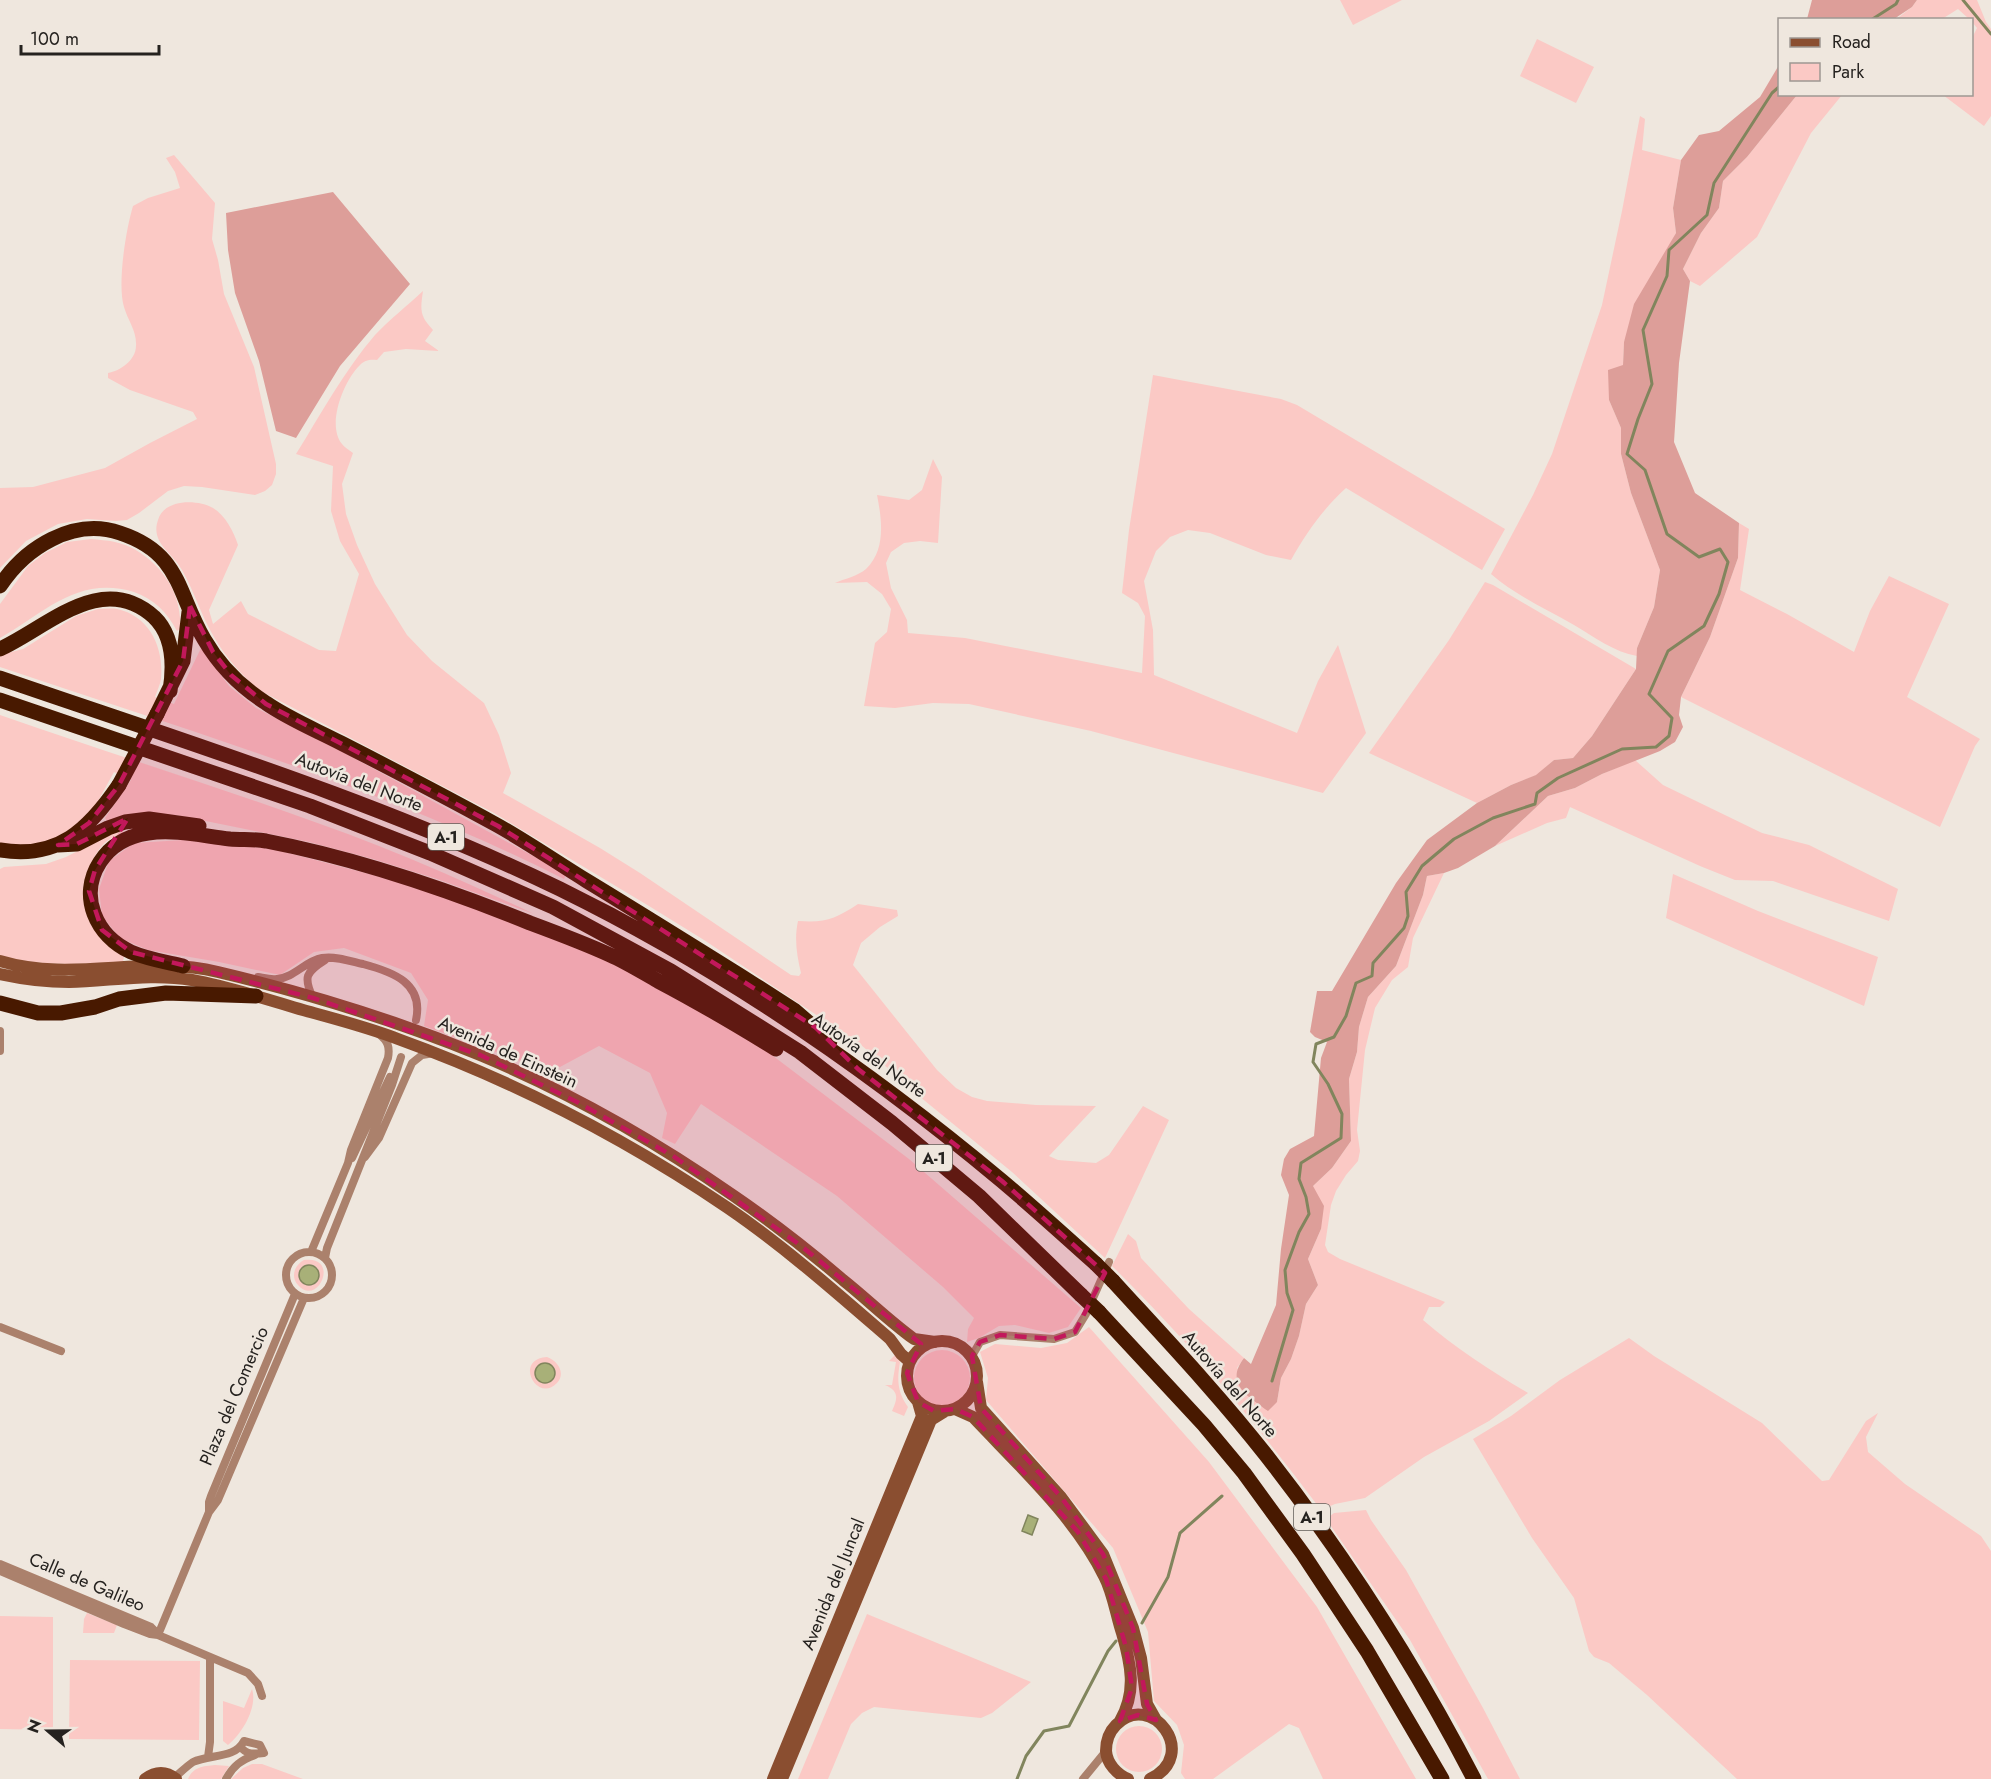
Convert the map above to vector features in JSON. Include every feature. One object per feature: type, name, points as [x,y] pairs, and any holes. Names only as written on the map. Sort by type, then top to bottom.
[{"type":"highway","points":[[0,586],[14,568],[40,545],[68,533],[104,530],[131,537],[153,550],[171,570],[213,652],[231,675],[266,704],[498,826],[794,1010],[815,1026],[858,1069]]},
{"type":"highway","points":[[0,649],[23,638],[55,617],[96,599],[108,598],[129,602],[152,615],[165,634],[171,649],[173,666],[170,691]]},
{"type":"highway","points":[[58,845],[76,835],[104,807],[170,691],[183,662],[189,626],[189,606]]},
{"type":"highway","name":"Autovía del Norte","points":[[0,678],[315,785],[434,831],[561,889],[644,933],[739,990],[858,1069],[906,1104],[1103,1263],[1113,1281],[1226,1406],[1323,1531],[1390,1630],[1474,1779]]},
{"type":"highway","name":"Autovía del Norte","points":[[0,700],[310,806],[430,853],[553,907],[671,971],[800,1052],[892,1123],[979,1196],[1099,1312],[1204,1425],[1244,1473],[1303,1554],[1367,1651],[1442,1779]]},
{"type":"highway","points":[[0,850],[28,851],[77,844],[125,822],[149,819],[235,832],[372,867],[455,894],[610,955],[705,1006],[849,1090]]},
{"type":"highway","points":[[183,966],[131,952],[116,943],[102,930],[92,912],[89,891],[95,870],[104,856],[116,844],[150,833],[192,834],[264,841]]},
{"type":"highway","points":[[0,1003],[38,1012],[61,1013],[119,999],[166,993],[256,996]]},
{"type":"street","points":[[314,998],[308,987],[307,978],[310,971],[326,960],[336,958]]},
{"type":"street","points":[[216,972],[276,980],[290,975],[316,959],[336,958],[369,965],[406,982],[418,1004],[416,1020]]},
{"type":"street","name":"Avenida de Einstein","points":[[0,961],[42,970],[68,971],[153,965],[183,966],[216,972],[381,1018],[480,1055],[618,1124],[673,1156],[735,1197],[800,1245],[914,1339],[935,1342]]},
{"type":"street","name":"Avenida de Einstein","points":[[0,974],[40,981],[70,982],[143,976],[190,980],[256,996],[368,1029],[434,1053],[528,1093],[611,1136],[729,1209],[791,1254],[891,1339],[901,1354],[910,1362]]},
{"type":"street","points":[[311,1252],[348,1163],[390,1050],[384,1038],[368,1029]]},
{"type":"street","points":[[0,1031],[0,1051]]},
{"type":"street","points":[[325,1258],[403,1053],[383,1090],[354,1156],[348,1163]]},
{"type":"street","points":[[363,1160],[380,1138],[411,1063],[422,1055],[434,1053]]},
{"type":"street","points":[[311,1252],[325,1258],[332,1270],[331,1285],[320,1296],[299,1296],[286,1282],[287,1267],[297,1255],[311,1252]]},
{"type":"street","points":[[972,1356],[980,1342],[1000,1335],[1054,1339],[1075,1332],[1086,1314],[1103,1263]]},
{"type":"street","name":"Plaza del Comercio","points":[[158,1635],[209,1512],[208,1502],[299,1296]]},
{"type":"street","points":[[0,1327],[62,1351]]},
{"type":"street","points":[[1118,1777],[1106,1751],[1107,1740],[1128,1708],[1132,1688],[1126,1647],[1106,1579],[1078,1532],[973,1417],[925,1407],[911,1393],[907,1373],[910,1362],[925,1346],[946,1341],[964,1348],[972,1356],[976,1364],[981,1408],[1061,1497],[1103,1554],[1133,1628],[1142,1658],[1147,1704],[1171,1742],[1170,1779]]},
{"type":"street","points":[[949,1411],[966,1403],[973,1394],[977,1382]]},
{"type":"street","name":"Avenida del Juncal","points":[[773,1779],[922,1416],[918,1402]]},
{"type":"street","name":"Avenida del Juncal","points":[[782,1779],[931,1420],[949,1411]]},
{"type":"street","name":"Calle de Galileo","points":[[0,1564],[151,1627],[158,1635]]},
{"type":"street","name":"Calle de Galileo","points":[[0,1571],[124,1624],[158,1635],[248,1673],[258,1684],[262,1696]]},
{"type":"street","points":[[208,1757],[210,1657]]},
{"type":"street","points":[[1120,1721],[1138,1715],[1156,1720]]},
{"type":"street","points":[[145,1779],[154,1773],[179,1778],[192,1763],[208,1757],[231,1753],[241,1747],[244,1741],[260,1745],[264,1752],[245,1758],[232,1767],[226,1779]]},
{"type":"street","points":[[1083,1779],[1106,1751]]},
{"type":"street","points":[[1150,1779],[1161,1772],[1169,1761]]},
{"type":"highlighted area","points":[[190,606],[213,652],[231,675],[266,704],[498,826],[815,1027],[858,1069],[1002,1181],[1105,1273],[1075,1332],[1054,1339],[1000,1335],[980,1342],[972,1356],[981,1408],[1061,1497],[1103,1554],[1133,1628],[1147,1704],[1156,1720],[1138,1715],[1120,1721],[1132,1688],[1126,1647],[1106,1579],[1078,1532],[973,1417],[955,1409],[934,1411],[918,1402],[907,1373],[921,1344],[800,1245],[673,1156],[577,1102],[480,1055],[313,998],[131,952],[102,930],[89,891],[95,870],[128,818],[77,844],[58,845],[89,823],[119,785],[183,661]]},
{"type":"green space","points":[[1340,0],[1402,0],[1353,25]]},
{"type":"green space","points":[[1917,0],[1977,0],[1991,29],[1991,116],[1984,126],[1944,96],[1973,96],[1973,36],[1977,28],[1973,23],[1973,18],[1968,18],[1958,9],[1944,18],[1898,18]]},
{"type":"green space","points":[[1537,39],[1594,67],[1576,103],[1520,76]]},
{"type":"green space","points":[[1796,96],[1841,96],[1811,133],[1757,237],[1700,286],[1690,281],[1683,269],[1701,233],[1719,208],[1723,181],[1747,157]]},
{"type":"green space","points":[[1640,116],[1645,119],[1642,150],[1681,160],[1673,208],[1676,233],[1624,342],[1623,365],[1609,400],[1621,428],[1621,454],[1631,493],[1660,570],[1654,607],[1637,648],[1637,656],[1604,643],[1520,595],[1491,574],[1552,454],[1602,305]]},
{"type":"green space","points":[[174,155],[215,203],[212,239],[224,294],[254,367],[276,464],[276,474],[272,485],[255,495],[184,486],[168,491],[127,520],[87,519],[58,524],[26,541],[0,568],[0,488],[33,487],[105,468],[197,419],[193,412],[130,390],[108,378],[108,373],[117,370],[130,360],[136,346],[135,336],[124,307],[121,285],[125,242],[133,206],[148,198],[180,188],[175,172],[166,158]]},
{"type":"green space","points":[[423,291],[422,313],[433,330],[425,341],[439,351],[406,349],[384,352],[377,360],[364,362],[348,381],[339,403],[336,415],[338,436],[343,445],[353,453],[342,484],[346,514],[375,584],[407,635],[432,661],[484,703],[499,735],[511,773],[503,793],[640,873],[791,975],[799,976],[801,973],[796,947],[798,921],[830,919],[858,904],[897,910],[898,916],[861,943],[853,965],[937,1070],[956,1088],[972,1097],[987,1101],[1096,1106],[1049,1156],[1058,1160],[1096,1163],[1109,1155],[1143,1106],[1169,1120],[1105,1258],[1012,1172],[903,1083],[860,1044],[704,940],[494,813],[257,689],[224,653],[209,628],[182,570],[157,535],[156,528],[161,513],[167,508],[182,503],[206,505],[221,515],[234,535],[238,545],[209,610],[213,624],[241,601],[248,614],[319,650],[336,651],[359,574],[340,541],[331,511],[333,466],[296,454],[353,363],[375,335]]},
{"type":"green space","points":[[1153,375],[1281,399],[1297,405],[1505,529],[1482,570],[1346,488],[1316,522],[1291,560],[1266,555],[1210,533],[1188,530],[1170,537],[1156,551],[1144,581],[1153,630],[1154,675],[1297,733],[1318,681],[1338,645],[1366,733],[1323,793],[1091,731],[969,704],[933,703],[895,708],[864,706],[875,643],[887,632],[891,609],[882,594],[867,582],[835,583],[866,569],[877,553],[881,524],[877,495],[909,500],[922,490],[933,459],[942,477],[938,543],[920,541],[904,543],[891,552],[886,563],[891,588],[907,620],[908,633],[965,638],[1142,673],[1145,616],[1138,603],[1122,593],[1129,530]]},
{"type":"green space","points":[[1739,523],[1749,529],[1740,590],[1854,652],[1870,611],[1889,576],[1949,604],[1907,697],[1980,739],[1940,827],[1681,697],[1710,637],[1738,558]]},
{"type":"green space","points":[[91,539],[126,545],[155,565],[175,594],[181,628],[177,631],[169,618],[148,598],[134,592],[114,588],[96,588],[62,599],[0,638],[0,604],[28,566],[45,553],[67,542]]},
{"type":"green space","points":[[1485,582],[1636,669],[1592,736],[1573,758],[1554,760],[1537,775],[1511,785],[1477,803],[1369,753],[1449,640]]},
{"type":"green space","points":[[98,609],[115,609],[128,613],[146,626],[152,635],[157,645],[161,667],[161,681],[155,697],[174,704],[201,648],[229,686],[256,708],[341,751],[566,874],[564,879],[427,817],[357,789],[215,738],[0,667],[0,655],[23,649],[76,616]]},
{"type":"green space","points":[[0,715],[332,828],[477,887],[534,914],[437,879],[309,842],[176,815],[108,823],[105,818],[131,780],[114,772],[92,812],[76,828],[51,841],[24,846],[0,843]]},
{"type":"green space","points":[[1635,760],[1663,785],[1762,833],[1809,845],[1898,889],[1889,921],[1773,881],[1735,880],[1570,807],[1566,818],[1547,823],[1495,846],[1548,796],[1575,788]]},
{"type":"green space","points":[[121,829],[124,833],[107,841],[94,857],[83,894],[89,919],[95,930],[113,949],[124,956],[123,962],[46,963],[0,956],[0,869],[46,864],[66,857]]},
{"type":"green space","points":[[183,840],[273,849],[400,882],[579,945],[743,1033],[909,1159],[1081,1308],[1068,1327],[1049,1333],[1015,1325],[999,1326],[967,1342],[968,1329],[974,1318],[943,1287],[837,1196],[701,1104],[675,1144],[662,1138],[667,1113],[650,1073],[599,1046],[560,1067],[542,1069],[424,1026],[428,1000],[411,973],[344,948],[314,952],[280,975],[148,950],[120,938],[102,916],[99,889],[109,861],[134,843]]},
{"type":"green space","points":[[1444,873],[1413,938],[1408,967],[1392,980],[1375,1008],[1365,1050],[1357,1130],[1360,1151],[1358,1161],[1336,1191],[1331,1205],[1325,1245],[1328,1252],[1340,1259],[1445,1302],[1440,1307],[1429,1307],[1423,1320],[1474,1359],[1528,1393],[1489,1421],[1424,1457],[1365,1498],[1335,1504],[1321,1510],[1221,1384],[1112,1266],[1128,1234],[1136,1241],[1141,1258],[1189,1309],[1244,1358],[1237,1368],[1277,1402],[1281,1378],[1299,1336],[1306,1304],[1318,1285],[1308,1259],[1321,1229],[1313,1186],[1332,1168],[1351,1141],[1349,1079],[1357,1052],[1359,1027],[1368,997],[1396,966],[1423,895],[1427,876]]},
{"type":"green space","points":[[1673,874],[1758,911],[1878,957],[1864,1006],[1666,918]]},
{"type":"green space","points":[[315,1261],[321,1265],[324,1272],[318,1286],[313,1290],[306,1290],[298,1285],[294,1278],[296,1268],[301,1262]],"holes":[[[313,1265],[318,1269],[318,1279],[314,1284],[307,1285],[299,1272],[303,1266]]]},
{"type":"green space","points":[[1089,1327],[1209,1462],[1317,1607],[1416,1779],[1323,1779],[1299,1728],[1289,1724],[1213,1779],[1185,1779],[1181,1773],[1184,1745],[1177,1725],[1154,1701],[1148,1632],[1113,1548],[986,1400],[988,1378],[980,1352],[995,1344],[1041,1348],[1067,1343]]},
{"type":"green space","points":[[1629,1338],[1762,1423],[1822,1481],[1829,1480],[1866,1421],[1878,1413],[1866,1437],[1868,1452],[1905,1484],[1981,1536],[1991,1551],[1991,1779],[1737,1779],[1647,1695],[1609,1663],[1594,1657],[1589,1651],[1574,1598],[1532,1538],[1473,1439],[1511,1416],[1560,1380]]},
{"type":"green space","points":[[942,1350],[953,1352],[962,1358],[968,1367],[970,1378],[968,1389],[962,1398],[953,1404],[942,1406],[931,1404],[922,1398],[916,1389],[914,1378],[916,1367],[922,1358],[931,1352]]},
{"type":"green space","points":[[895,1355],[900,1362],[898,1380],[900,1391],[908,1407],[904,1416],[892,1411],[896,1395],[885,1385],[892,1385],[896,1362],[889,1361]]},
{"type":"green space","points":[[547,1357],[554,1361],[561,1371],[557,1383],[549,1388],[536,1385],[530,1372],[531,1365]],"holes":[[[542,1363],[547,1363],[554,1371],[553,1378],[547,1383],[535,1370]]]},
{"type":"green space","points":[[1366,1510],[1406,1570],[1520,1779],[1488,1779],[1410,1640],[1326,1519],[1334,1513]]},
{"type":"green space","points":[[87,1613],[117,1625],[114,1633],[83,1633]]},
{"type":"green space","points":[[867,1614],[1031,1682],[992,1713],[981,1718],[874,1707],[862,1713],[851,1724],[828,1779],[798,1779]]},
{"type":"green space","points":[[0,1616],[53,1617],[53,1730],[0,1729]]},
{"type":"green space","points":[[70,1660],[200,1661],[199,1740],[69,1739]]},
{"type":"green space","points":[[252,1689],[253,1704],[248,1720],[228,1745],[223,1741],[223,1701],[244,1708]]},
{"type":"green space","points":[[1139,1726],[1155,1733],[1162,1749],[1155,1765],[1139,1772],[1123,1765],[1116,1749],[1123,1733]]},
{"type":"green space","points":[[252,1764],[262,1764],[303,1779],[231,1779],[243,1768]]},
{"type":"green space","points":[[215,1765],[229,1766],[221,1779],[188,1779],[196,1770]]},
{"type":"shaded area","points":[[1812,0],[1917,0],[1912,7],[1896,18],[1807,18]]},
{"type":"shaded area","points":[[1778,67],[1778,96],[1796,96],[1747,157],[1723,181],[1719,208],[1701,233],[1683,269],[1690,281],[1679,363],[1674,442],[1695,493],[1739,523],[1738,558],[1710,637],[1681,697],[1679,715],[1683,727],[1675,742],[1660,751],[1602,774],[1575,788],[1548,796],[1495,846],[1458,868],[1427,876],[1423,895],[1396,966],[1368,997],[1359,1027],[1357,1052],[1349,1079],[1351,1141],[1332,1168],[1313,1186],[1324,1206],[1321,1229],[1308,1259],[1318,1285],[1306,1304],[1299,1336],[1281,1378],[1277,1402],[1268,1411],[1241,1389],[1237,1375],[1244,1358],[1251,1364],[1276,1305],[1289,1195],[1281,1175],[1284,1159],[1290,1149],[1314,1136],[1321,1058],[1327,1042],[1310,1032],[1317,991],[1332,991],[1396,883],[1427,840],[1477,803],[1536,775],[1554,760],[1573,758],[1592,736],[1636,669],[1637,648],[1654,607],[1660,570],[1631,493],[1621,454],[1621,428],[1609,400],[1608,370],[1623,365],[1624,342],[1634,304],[1676,233],[1673,208],[1681,160],[1699,135],[1719,131],[1760,97]]},
{"type":"shaded area","points":[[333,192],[410,284],[340,366],[296,438],[276,431],[259,361],[235,293],[228,250],[226,213]]},
{"type":"shaded area","points":[[309,1265],[316,1268],[319,1275],[316,1282],[309,1285],[302,1282],[299,1275],[302,1268]]},
{"type":"shaded area","points":[[545,1363],[552,1366],[555,1373],[552,1380],[545,1383],[538,1380],[535,1373],[538,1366]]},
{"type":"shaded area","points":[[1028,1515],[1038,1519],[1032,1535],[1022,1531]]},
{"type":"waterway","points":[[1874,18],[1896,4],[1898,0]]},
{"type":"waterway","points":[[1963,0],[1991,34]]},
{"type":"waterway","points":[[1272,1381],[1293,1310],[1287,1293],[1285,1270],[1299,1232],[1309,1214],[1299,1179],[1301,1163],[1341,1138],[1342,1114],[1328,1084],[1313,1062],[1316,1044],[1334,1037],[1346,1016],[1356,983],[1372,976],[1373,963],[1404,928],[1408,916],[1406,892],[1422,866],[1454,839],[1493,818],[1535,804],[1537,793],[1558,778],[1622,749],[1656,747],[1669,736],[1672,718],[1649,694],[1668,651],[1704,626],[1719,594],[1728,562],[1720,549],[1699,557],[1667,534],[1645,470],[1627,454],[1652,384],[1643,330],[1667,276],[1669,250],[1707,215],[1714,183],[1772,93],[1778,88]]},
{"type":"waterway","points":[[1142,1623],[1168,1577],[1180,1533],[1222,1496]]},
{"type":"waterway","points":[[1017,1779],[1026,1756],[1044,1731],[1069,1726],[1108,1651],[1116,1641]]}]
